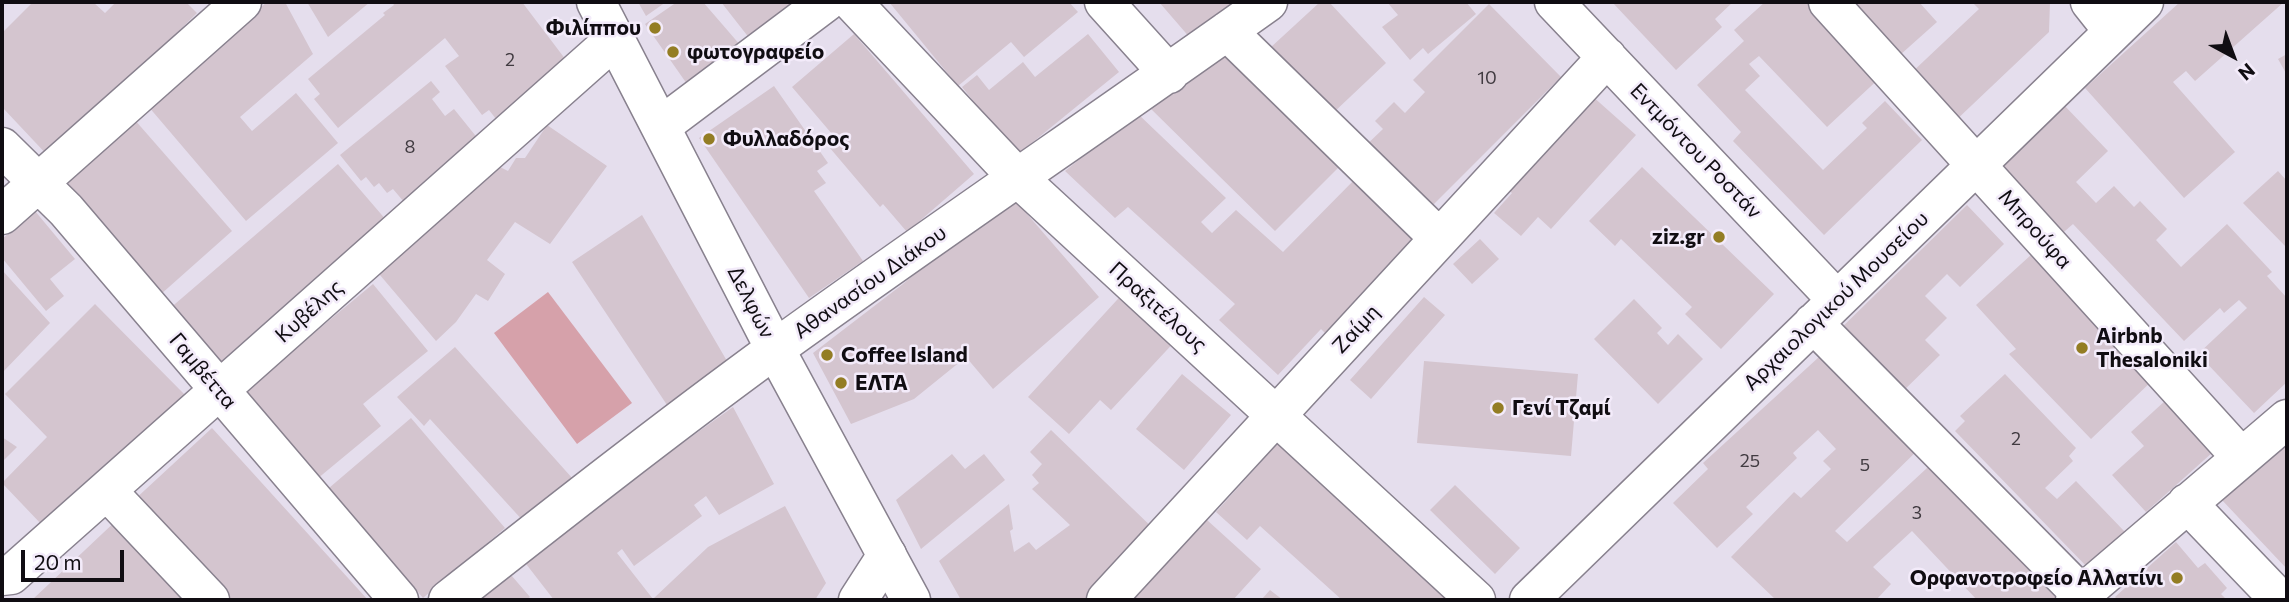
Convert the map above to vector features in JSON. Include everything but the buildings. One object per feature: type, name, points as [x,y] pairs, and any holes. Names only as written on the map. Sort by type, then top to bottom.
[{"type":"street","name":"Δελφών","points":[[596,2],[775,349],[911,600]]},
{"type":"street","points":[[661,126],[826,2]]},
{"type":"street","name":"Πραξιτέλους","points":[[852,2],[1017,177],[1476,600]]},
{"type":"street","points":[[1104,2],[1169,74]]},
{"type":"street","name":"Αθανασίου Διάκου","points":[[448,600],[621,464],[775,349],[1268,2]]},
{"type":"street","name":"Εντμόντου Ροστάν","points":[[1554,2],[1606,57],[1825,312],[2078,597]]},
{"type":"street","name":"Μπρούφα","points":[[1828,2],[2241,457]]},
{"type":"street","points":[[2090,2],[2113,31]]},
{"type":"street","name":"Αρχαιολογικού Μουσείου","points":[[1528,600],[2144,2]]},
{"type":"street","points":[[2,215],[225,7]]},
{"type":"street","points":[[1227,31],[1439,238]]},
{"type":"street","name":"Κυβέλης","points":[[2,576],[11,575],[107,491],[615,39]]},
{"type":"street","name":"Ζαίμη","points":[[1106,600],[1606,57]]},
{"type":"street","name":"Γαμβέττα","points":[[2,147],[66,209],[399,600]]},
{"type":"street","points":[[2078,597],[2287,419]]},
{"type":"street","points":[[107,491],[210,600]]},
{"type":"street","points":[[2186,503],[2280,600]]},
{"type":"street","points":[[858,600],[887,555]]},
{"type":"shaded area","points":[[548,292],[632,403],[577,444],[494,333]]},
{"type":"place","name":"Φιλίππου","points":[[655,28]]},
{"type":"place","name":"φωτογραφείο","points":[[673,52]]},
{"type":"place","name":"Φυλλαδόρος","points":[[709,139]]},
{"type":"place","name":"ziz.gr","points":[[1719,237]]},
{"type":"place","name":"Airbnb Thesaloniki","points":[[2082,348]]},
{"type":"place","name":"Coffee Island","points":[[827,355]]},
{"type":"place","name":"ΕΛΤΑ","points":[[841,383]]},
{"type":"place","name":"Γενί Τζαμί","points":[[1498,408]]},
{"type":"place","name":"Ορφανοτροφείο Αλλατίνι","points":[[2177,578]]}]
